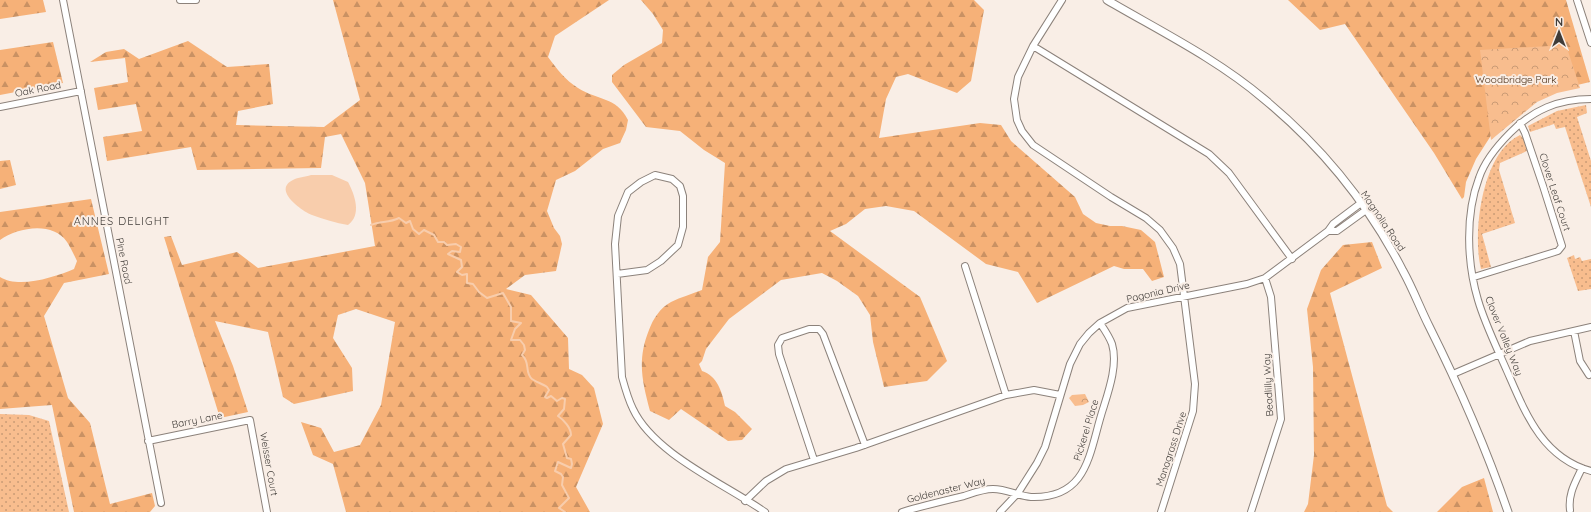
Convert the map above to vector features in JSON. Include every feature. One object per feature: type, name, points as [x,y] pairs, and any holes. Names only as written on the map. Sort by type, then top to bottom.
[{"type":"main road","name":"Magnolia Road","points":[[1100,0],[1141,20]]},
{"type":"main road","name":"Magnolia Road","points":[[1107,0],[1232,74],[1263,98],[1297,128],[1326,158],[1382,233],[1404,271],[1453,374],[1492,463],[1508,512]]},
{"type":"street","name":"Pine Road","points":[[63,0],[161,503]]},
{"type":"street","points":[[180,0],[196,0]]},
{"type":"street","name":"Managrass Drive","points":[[1062,0],[1033,46],[1018,77],[1014,99],[1017,120],[1022,131],[1033,145],[1111,197],[1146,218],[1160,230],[1173,248],[1180,264],[1186,296],[1195,384],[1193,411],[1161,512]]},
{"type":"street","points":[[1577,0],[1591,42]]},
{"type":"street","points":[[1033,46],[1209,154],[1229,173],[1292,259]]},
{"type":"street","name":"Oak Road","points":[[0,107],[80,91]]},
{"type":"street","name":"Clover Valley Way","points":[[1591,99],[1559,102],[1543,108],[1520,123],[1497,147],[1479,177],[1472,207],[1470,230],[1470,254],[1478,300],[1499,353],[1527,416],[1540,436],[1555,452],[1567,461],[1582,468],[1591,470]]},
{"type":"street","name":"Clover Leaf Court","points":[[1474,277],[1558,251],[1562,246],[1525,133],[1520,123]]},
{"type":"street","points":[[617,274],[647,270],[661,261],[678,245],[683,227],[683,196],[680,186],[672,178],[655,175],[641,182],[628,192],[618,216],[615,244],[622,377],[633,410],[656,441],[696,469],[764,512]]},
{"type":"street","name":"Pagonia Drive","points":[[1000,512],[1018,493],[1037,463],[1045,447],[1070,364],[1080,344],[1100,323],[1127,308],[1247,284],[1265,278],[1328,232],[1333,224],[1361,203]]},
{"type":"street","name":"Pagonia Drive","points":[[1328,232],[1337,231],[1366,210]]},
{"type":"street","points":[[965,266],[1006,395]]},
{"type":"street","name":"Beadlilly Way","points":[[1251,512],[1281,419],[1271,296],[1265,278]]},
{"type":"street","name":"Pickerel Place","points":[[1018,493],[1026,497],[1047,497],[1060,494],[1080,479],[1085,469],[1092,452],[1112,375],[1114,355],[1112,344],[1100,323]]},
{"type":"street","points":[[1453,374],[1530,341],[1591,328]]},
{"type":"street","points":[[814,460],[779,354],[778,345],[782,338],[809,329],[818,329],[823,334],[865,445]]},
{"type":"street","points":[[1574,331],[1580,361],[1589,375]]},
{"type":"street","points":[[746,501],[766,481],[786,469],[865,445],[1006,395],[1034,390],[1060,395]]},
{"type":"street","name":"Barry Lane","points":[[148,441],[250,420]]},
{"type":"street","name":"Weisser Court","points":[[250,420],[267,512]]},
{"type":"street","points":[[1570,510],[1569,503],[1572,491],[1582,468]]},
{"type":"street","name":"Goldenaster Way","points":[[902,512],[937,501],[992,489],[1018,493]]},
{"type":"green space","points":[[0,0],[43,0],[46,12],[0,19]]},
{"type":"green space","points":[[333,0],[609,0],[555,36],[548,57],[573,85],[618,107],[628,120],[626,130],[620,143],[603,149],[575,171],[556,180],[547,211],[554,228],[560,236],[562,244],[556,271],[525,275],[506,289],[531,295],[568,338],[569,369],[582,375],[594,388],[603,424],[576,487],[590,512],[346,512],[333,464],[313,455],[301,422],[321,428],[334,452],[360,445],[381,405],[395,322],[356,309],[338,315],[333,338],[352,368],[353,391],[294,404],[283,397],[268,332],[215,321],[233,366],[248,412],[220,418],[164,237],[171,236],[182,265],[237,252],[258,268],[375,246],[365,183],[341,134],[325,137],[321,168],[197,170],[191,147],[107,161],[103,137],[142,131],[136,104],[98,110],[94,88],[128,82],[125,58],[90,62],[106,52],[124,49],[139,59],[188,41],[227,67],[269,64],[273,104],[238,111],[236,125],[324,127],[360,100]]},
{"type":"green space","points":[[641,0],[974,0],[984,10],[971,81],[957,93],[908,74],[896,77],[886,99],[879,138],[980,123],[1001,125],[1011,141],[1075,197],[1083,214],[1096,223],[1141,230],[1155,242],[1164,277],[1152,281],[1143,269],[1124,269],[1114,266],[1037,303],[1018,272],[986,264],[914,211],[886,206],[865,209],[846,224],[830,231],[920,297],[947,361],[927,381],[884,387],[873,342],[870,315],[858,296],[837,281],[822,273],[781,280],[729,319],[706,349],[702,361],[699,364],[702,371],[712,376],[715,380],[725,406],[735,412],[752,429],[742,440],[728,441],[681,409],[669,420],[650,411],[642,370],[645,341],[657,314],[663,307],[675,300],[702,290],[708,257],[720,242],[725,163],[704,150],[680,131],[646,127],[612,82],[612,75],[624,65],[662,43],[663,30],[653,14]]},
{"type":"green space","points":[[1288,0],[1566,0],[1590,82],[1556,90],[1499,123],[1476,159],[1466,182],[1464,197],[1462,199],[1434,153],[1345,24],[1320,30]]},
{"type":"green space","points":[[53,42],[63,83],[0,95],[0,50]]},
{"type":"green space","name":"Woodbridge Park","points":[[1566,45],[1580,88],[1557,93],[1537,102],[1491,140],[1480,50]]},
{"type":"green space","points":[[1586,105],[1587,113],[1577,117],[1591,161],[1591,207],[1565,127],[1556,129],[1554,124],[1530,132],[1528,126],[1557,111]]},
{"type":"green space","points":[[1520,135],[1524,139],[1527,151],[1500,163],[1499,170],[1515,223],[1482,234],[1491,267],[1481,269],[1478,235],[1479,215],[1483,195],[1489,175],[1497,158],[1507,144]]},
{"type":"green space","points":[[10,160],[16,185],[0,189],[0,161]]},
{"type":"green space","points":[[91,199],[109,274],[64,283],[44,316],[68,398],[90,423],[110,504],[152,493],[155,506],[150,512],[74,512],[52,405],[0,409],[0,277],[17,282],[27,282],[47,278],[74,269],[77,261],[67,242],[61,235],[53,231],[35,228],[25,229],[7,235],[0,240],[0,212]]},
{"type":"green space","points":[[1372,242],[1382,268],[1330,293],[1387,506],[1393,512],[1304,512],[1308,504],[1314,455],[1313,367],[1307,309],[1321,270],[1343,245]]},
{"type":"green space","points":[[1574,255],[1575,259],[1580,257],[1582,261],[1591,259],[1591,289],[1578,291],[1567,258]]},
{"type":"green space","points":[[1085,394],[1089,402],[1083,405],[1075,406],[1069,398],[1072,395]]},
{"type":"green space","points":[[0,414],[29,415],[49,421],[69,512],[0,512]]},
{"type":"green space","points":[[1484,478],[1493,512],[1437,512],[1462,487]]},
{"type":"shaded area","points":[[311,175],[332,175],[348,182],[355,199],[356,210],[355,216],[348,225],[312,215],[291,200],[287,194],[287,184],[295,179]]},
{"type":"waterway","points":[[371,225],[392,221],[399,218],[406,223],[410,221],[413,229],[419,234],[424,230],[434,235],[438,242],[444,242],[447,245],[456,244],[461,247],[460,252],[452,251],[448,254],[461,260],[462,267],[457,272],[462,275],[467,274],[467,283],[473,284],[479,292],[487,298],[503,293],[511,307],[511,321],[521,323],[515,329],[511,340],[520,340],[524,345],[525,350],[522,355],[525,358],[528,373],[532,379],[547,387],[549,390],[545,397],[547,398],[551,396],[557,401],[562,398],[565,399],[564,409],[558,416],[567,424],[571,432],[571,435],[563,444],[567,458],[571,459],[572,464],[571,468],[558,462],[555,471],[563,477],[562,485],[569,498],[559,508],[565,512]]},
{"type":"district","name":"ANNES DELIGHT","points":[[122,221]]}]
